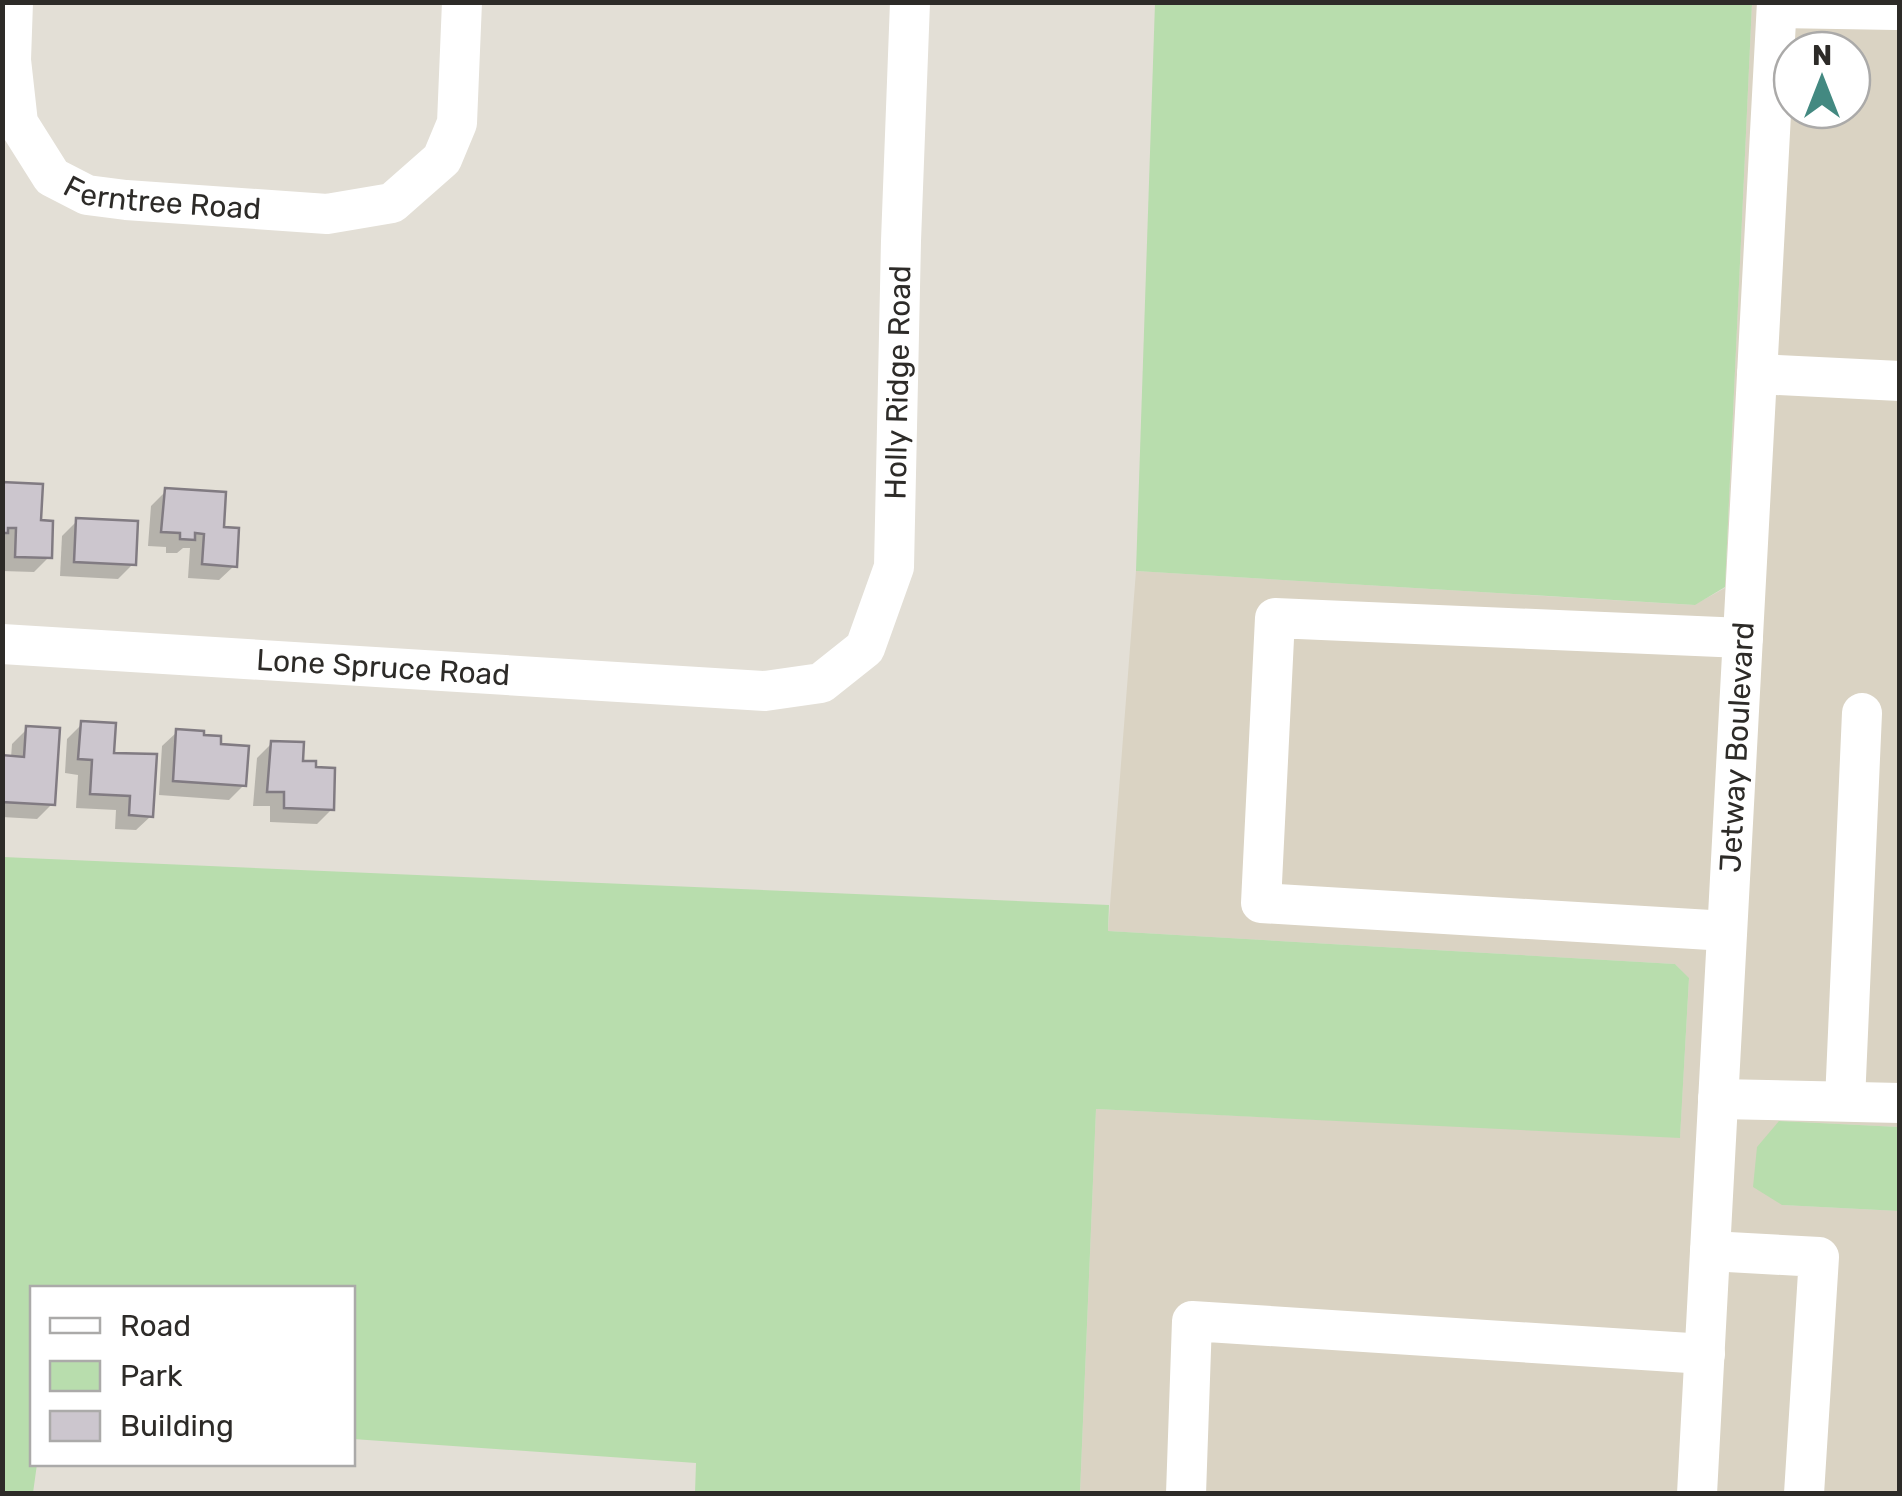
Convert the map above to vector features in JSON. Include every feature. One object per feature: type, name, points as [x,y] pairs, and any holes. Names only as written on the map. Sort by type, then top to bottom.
[{"type":"street","name":"Ferntree Road","points":[[14,2],[11,60],[18,123],[52,177],[87,195],[327,214],[392,202],[442,159],[457,123],[462,2]]},
{"type":"street","name":"Holly Ridge Road","points":[[765,691],[821,683],[865,648],[894,566],[910,2]]},
{"type":"street","points":[[1777,5],[1897,7]]},
{"type":"street","name":"Jetway Boulevard","points":[[1697,1494],[1777,5]]},
{"type":"street","points":[[1757,374],[1900,381]]},
{"type":"street","points":[[1728,931],[1261,903],[1275,618],[1743,638]]},
{"type":"street","name":"Lone Spruce Road","points":[[2,644],[765,691]]},
{"type":"street","points":[[1844,1102],[1862,713]]},
{"type":"street","points":[[1718,1099],[1900,1102]]},
{"type":"street","points":[[1710,1252],[1818,1256],[1804,1494]]},
{"type":"street","points":[[1186,1494],[1192,1321],[1704,1354]]},
{"type":"shaded area","points":[[1752,3],[1899,3],[1899,1127],[1779,1121],[1782,1205],[1899,1211],[1899,1493],[1080,1494],[1096,1109],[1680,1137],[1689,979],[1675,964],[1108,931],[1136,571],[1694,605],[1725,588]]},
{"type":"green space","points":[[1155,3],[1752,3],[1725,587],[1695,605],[1136,571]]},
{"type":"green space","points":[[3,857],[1109,905],[1108,931],[1675,964],[1689,978],[1680,1138],[1096,1109],[1080,1493],[695,1493],[696,1463],[355,1439],[355,1286],[30,1286],[30,1466],[37,1466],[33,1493],[3,1493]]},
{"type":"green space","points":[[1779,1121],[1899,1127],[1899,1211],[1782,1205],[1753,1187],[1757,1147]]},
{"type":"building","points":[[2,482],[43,484],[41,520],[53,521],[52,558],[15,557],[16,528],[2,533]]},
{"type":"building","points":[[165,488],[226,492],[224,527],[239,528],[237,567],[202,564],[204,534],[195,533],[195,540],[180,539],[180,533],[161,532]]},
{"type":"building","points":[[76,518],[138,521],[136,565],[74,562]]},
{"type":"building","points":[[81,721],[116,723],[114,753],[157,754],[153,817],[129,815],[130,796],[90,794],[92,760],[78,759]]},
{"type":"building","points":[[26,726],[60,728],[55,805],[2,802],[2,755],[24,757]]},
{"type":"building","points":[[176,729],[221,736],[221,744],[249,746],[246,786],[173,781]]},
{"type":"building","points":[[271,741],[304,742],[303,761],[316,761],[316,767],[335,768],[334,810],[284,808],[284,792],[267,792]]}]
